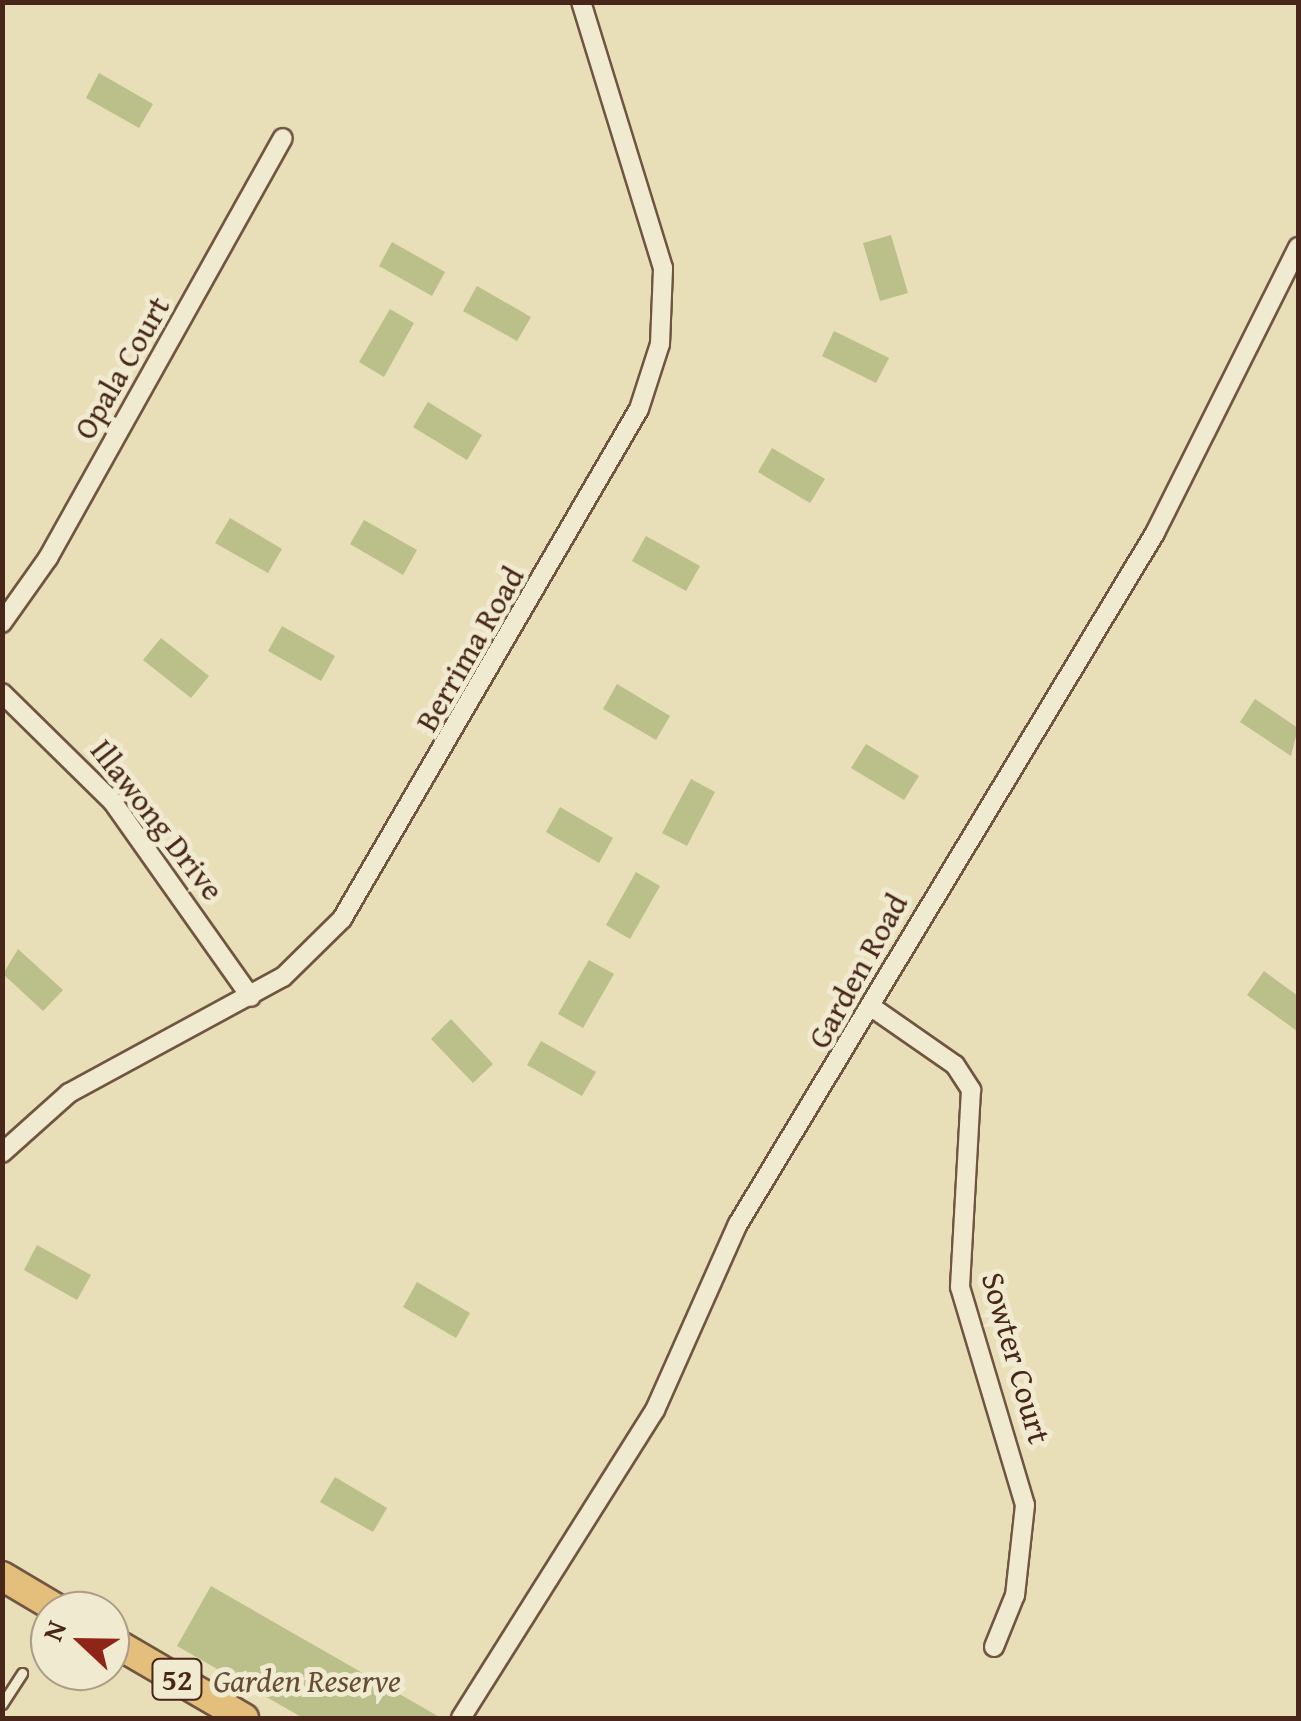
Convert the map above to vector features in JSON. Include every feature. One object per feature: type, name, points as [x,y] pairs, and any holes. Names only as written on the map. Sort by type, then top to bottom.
[{"type":"main road","points":[[2,1576],[30,1593]]},
{"type":"main road","name":"52","points":[[130,1652],[244,1718]]},
{"type":"street","name":"Berrima Road","points":[[2,1153],[80,1086],[251,997],[315,949],[368,885],[654,373],[664,304],[657,229],[581,2]]},
{"type":"street","name":"Opala Court","points":[[2,623],[48,558],[283,138]]},
{"type":"street","name":"Garden Road","points":[[462,1718],[654,1410],[738,1224],[873,1008],[1155,533],[1298,248]]},
{"type":"street","name":"Illawong Drive","points":[[2,693],[112,801],[251,997]]},
{"type":"street","name":"Sowter Court","points":[[873,1008],[956,1064],[971,1090],[960,1286],[1025,1505],[1015,1595],[994,1647]]},
{"type":"lane","points":[[2,1704],[22,1673]]},
{"type":"path","points":[[404,1718],[462,1718]]},
{"type":"green space","points":[[99,73],[153,104],[139,128],[86,98]]},
{"type":"green space","points":[[891,235],[908,293],[880,301],[863,243]]},
{"type":"green space","points":[[392,242],[445,272],[432,296],[379,266]]},
{"type":"green space","points":[[477,286],[531,317],[517,341],[463,311]]},
{"type":"green space","points":[[390,309],[414,323],[384,377],[359,362]]},
{"type":"green space","points":[[834,331],[889,358],[876,383],[822,356]]},
{"type":"green space","points":[[428,402],[482,435],[467,460],[413,427]]},
{"type":"green space","points":[[772,448],[825,479],[810,503],[758,472]]},
{"type":"green space","points":[[230,518],[282,549],[268,573],[215,543]]},
{"type":"green space","points":[[364,520],[417,550],[403,575],[350,544]]},
{"type":"green space","points":[[646,536],[700,566],[686,591],[632,561]]},
{"type":"green space","points":[[282,626],[335,656],[321,681],[268,651]]},
{"type":"green space","points":[[161,638],[209,676],[191,698],[143,660]]},
{"type":"green space","points":[[617,684],[670,716],[656,740],[603,709]]},
{"type":"green space","points":[[1255,699],[1298,728],[1291,756],[1240,722]]},
{"type":"green space","points":[[866,744],[919,776],[904,800],[851,768]]},
{"type":"green space","points":[[691,779],[715,792],[687,846],[662,833]]},
{"type":"green space","points":[[560,807],[613,838],[599,863],[546,832]]},
{"type":"green space","points":[[636,872],[660,886],[630,939],[606,925]]},
{"type":"green space","points":[[18,949],[63,990],[43,1011],[3,974]]},
{"type":"green space","points":[[589,960],[614,974],[583,1028],[558,1014]]},
{"type":"green space","points":[[1264,971],[1298,996],[1297,1031],[1247,995]]},
{"type":"green space","points":[[451,1019],[493,1064],[473,1083],[431,1039]]},
{"type":"green space","points":[[541,1041],[596,1072],[582,1096],[527,1065]]},
{"type":"green space","points":[[37,1245],[91,1275],[77,1300],[24,1270]]},
{"type":"green space","points":[[417,1282],[470,1313],[456,1338],[403,1307]]},
{"type":"green space","points":[[335,1477],[387,1508],[373,1532],[320,1502]]},
{"type":"green space","name":"Garden Reserve","points":[[211,1586],[436,1715],[303,1718],[177,1646]]}]
